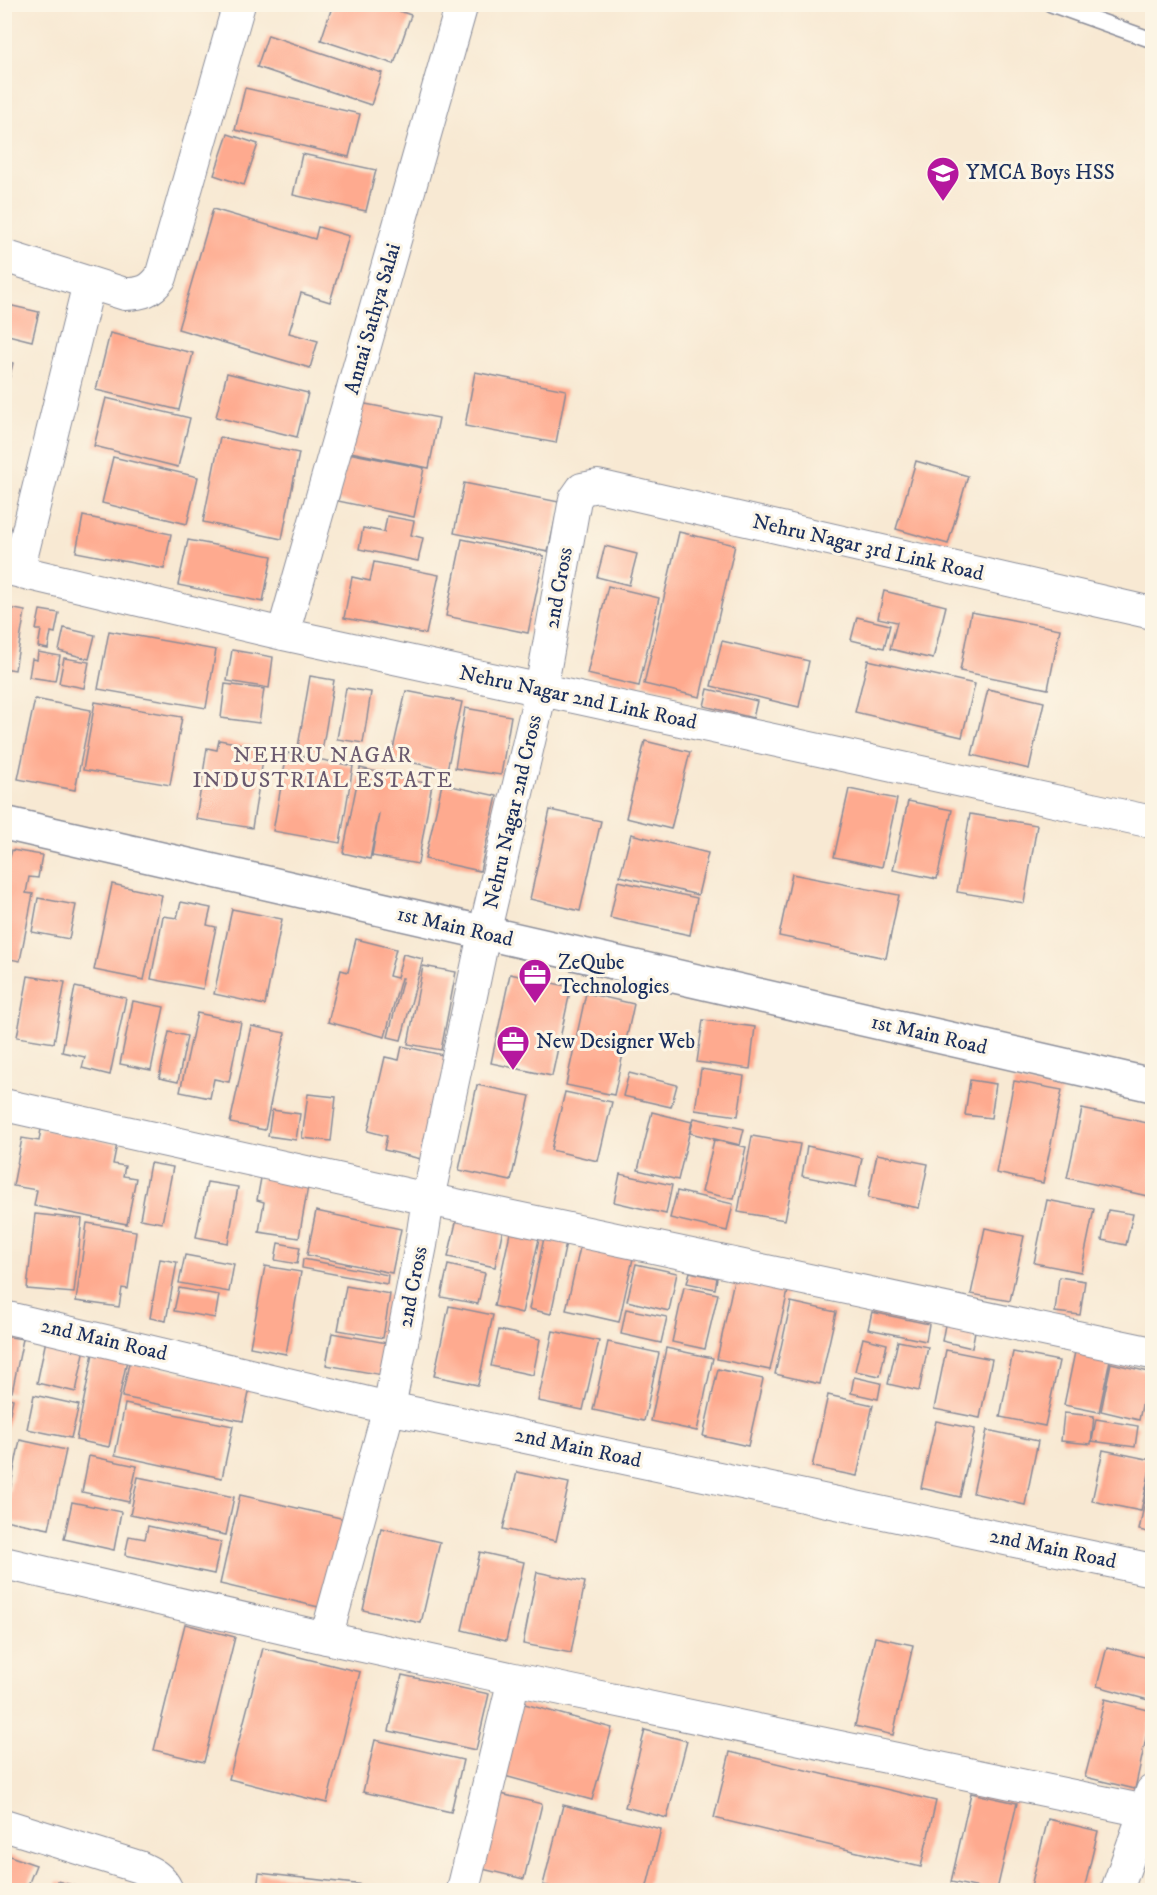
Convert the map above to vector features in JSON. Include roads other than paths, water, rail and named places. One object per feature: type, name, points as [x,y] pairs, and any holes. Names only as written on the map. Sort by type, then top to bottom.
[{"type":"street","points":[[4,256],[125,294],[138,294],[154,286],[161,277],[239,4]]},
{"type":"street","name":"Annai Sathya Salai","points":[[283,634],[462,4]]},
{"type":"street","points":[[11,570],[89,283]]},
{"type":"street","name":"Nehru Nagar 3rd Link Road","points":[[582,489],[598,486],[1152,613]]},
{"type":"street","name":"2nd Cross","points":[[541,690],[574,499],[582,489]]},
{"type":"street","name":"Nehru Nagar 2nd Link Road","points":[[11,570],[283,634],[1152,822]]},
{"type":"street","name":"Nehru Nagar 2nd Cross","points":[[484,934],[541,690]]},
{"type":"street","name":"1st Main Road","points":[[4,823],[1152,1085]]},
{"type":"street","name":"2nd Cross","points":[[326,1638],[389,1408],[428,1199],[484,934]]},
{"type":"street","points":[[4,1105],[428,1199],[1152,1353]]},
{"type":"street","name":"2nd Main Road","points":[[4,1317],[389,1408],[1152,1570]]},
{"type":"street","points":[[4,1563],[514,1679],[1149,1801],[1117,1890]]},
{"type":"street","points":[[463,1890],[514,1679]]},
{"type":"street","points":[[4,1825],[139,1867],[164,1882],[167,1890]]},
{"type":"lane","points":[[1051,4],[1152,40]]},
{"type":"place","name":"YMCA Boys HSS","points":[[943,202]]},
{"type":"place","name":"ZeQube Technologies","points":[[535,1004]]},
{"type":"place","name":"New Designer Web","points":[[513,1071]]},
{"type":"district","name":"NEHRU NAGAR INDUSTRIAL ESTATE","points":[[323,768]]}]
